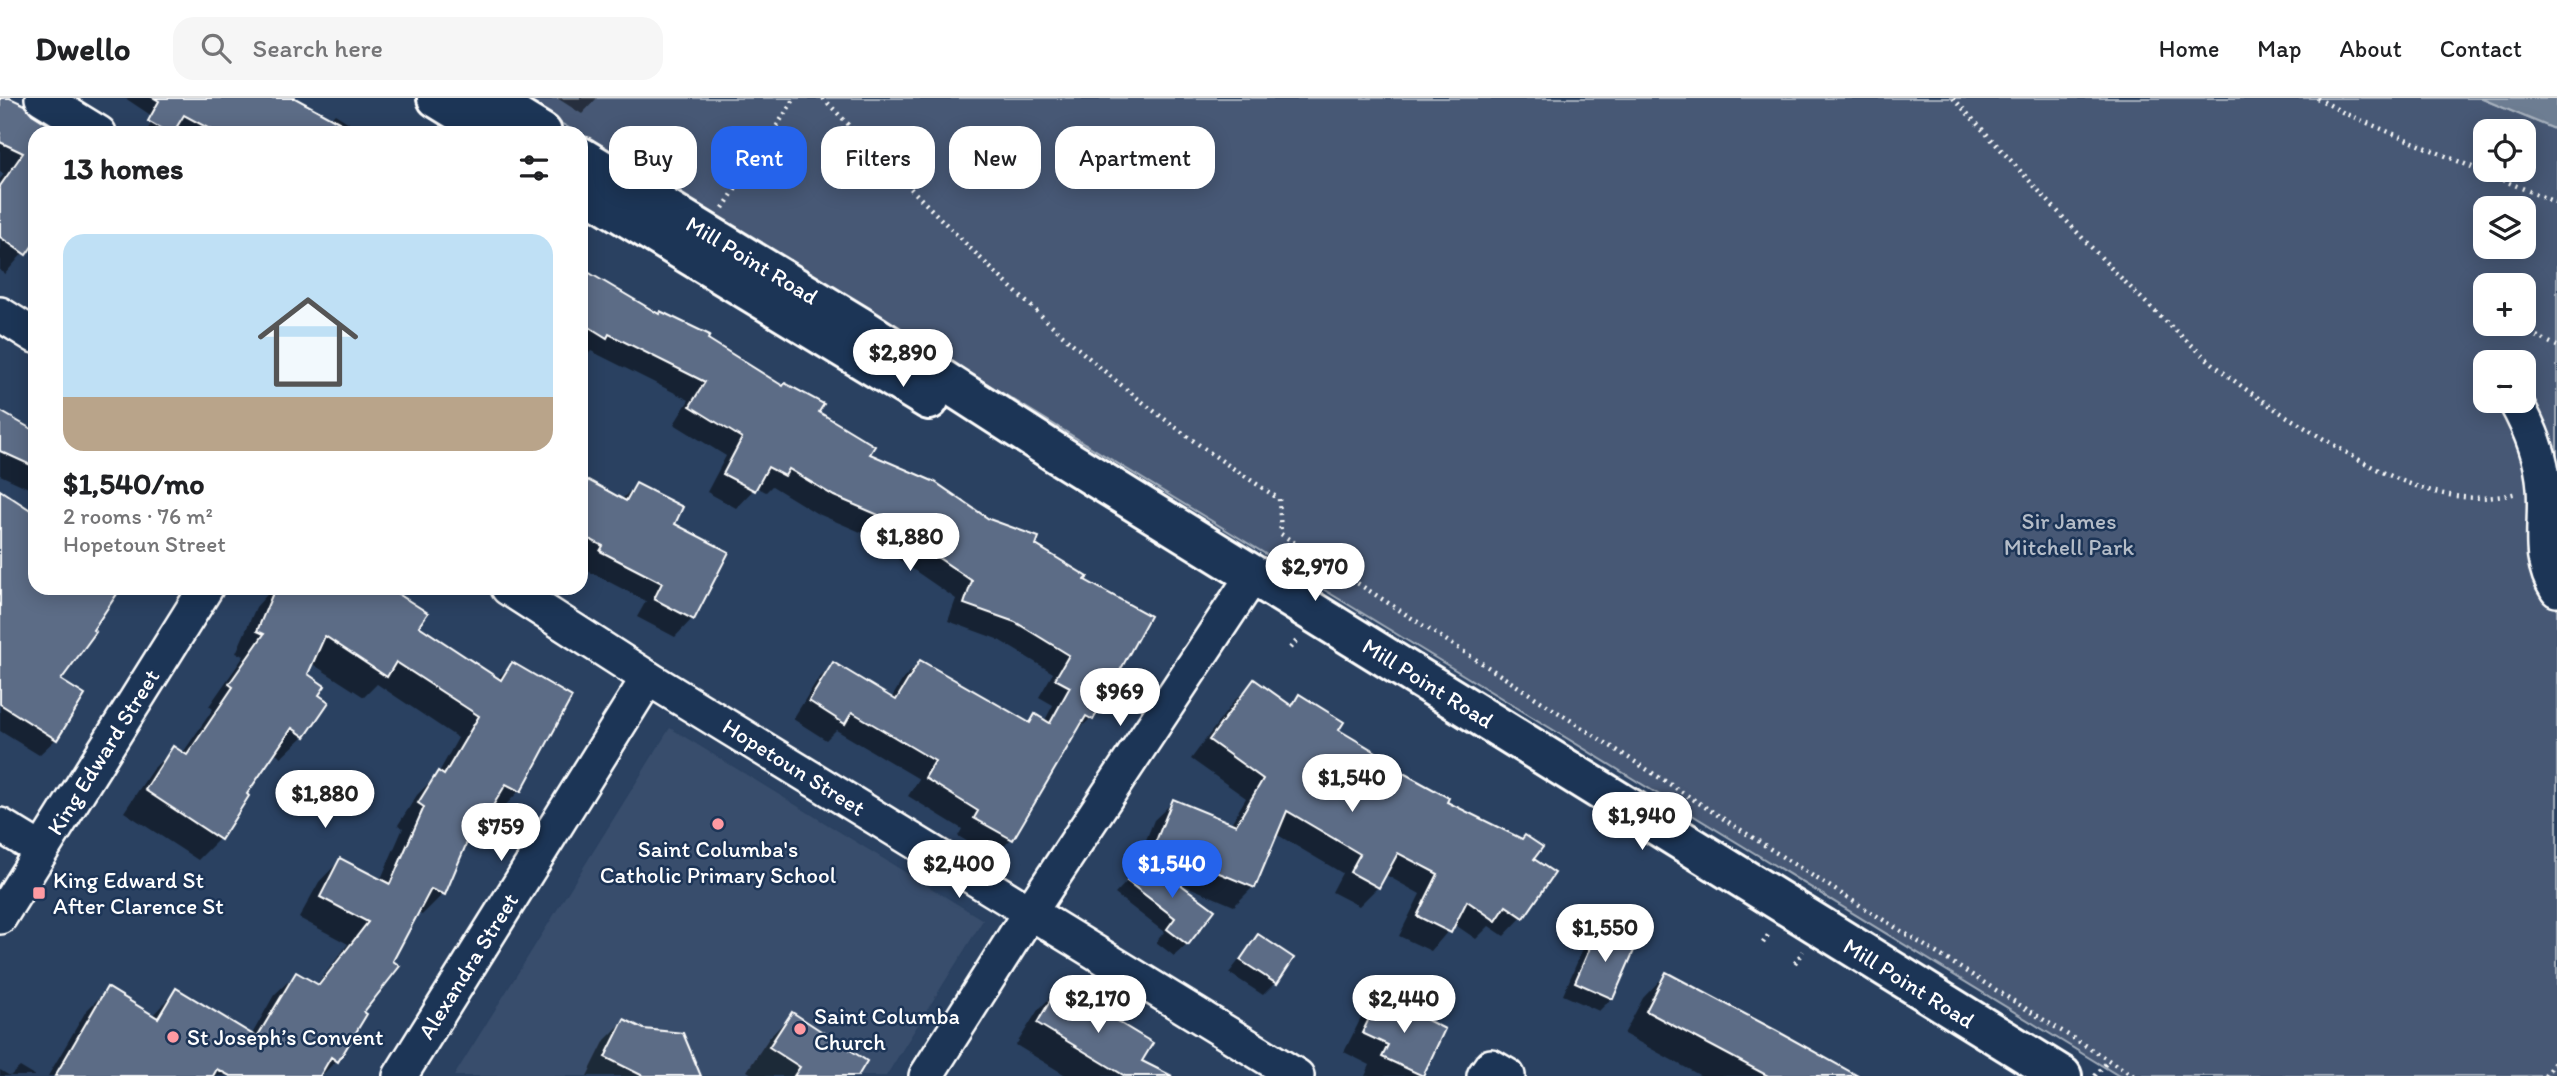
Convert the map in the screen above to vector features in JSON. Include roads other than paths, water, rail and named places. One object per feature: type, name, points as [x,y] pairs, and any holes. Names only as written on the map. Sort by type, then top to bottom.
[{"type":"main road","points":[[437,98],[492,121],[513,126]]},
{"type":"main road","name":"Mill Point Road","points":[[588,161],[859,326],[1056,453],[1749,915],[2011,1076]]},
{"type":"main road","name":"Mill Point Road","points":[[588,193],[1248,583],[2062,1076]]},
{"type":"street","points":[[43,98],[88,126]]},
{"type":"street","points":[[0,314],[28,332]]},
{"type":"street","points":[[2521,413],[2538,447],[2544,488],[2542,551],[2549,578],[2557,590]]},
{"type":"street","points":[[926,1076],[1030,912],[1248,583]]},
{"type":"street","name":"King Edward Street","points":[[0,917],[202,595]]},
{"type":"street","name":"Hopetoun Street","points":[[519,595],[648,678],[1297,1076]]},
{"type":"street","name":"Alexandra Street","points":[[400,1076],[648,678]]},
{"type":"street","points":[[0,825],[41,850]]},
{"type":"place","name":"Saint Columba's Catholic Primary School","points":[[718,824]]},
{"type":"place","name":"King Edward St After Clarence St","points":[[39,893]]},
{"type":"place","name":"Saint Columba Church","points":[[800,1029]]},
{"type":"place","name":"St Joseph’s Convent","points":[[173,1037]]},
{"type":"park label","name":"Sir James Mitchell Park","points":[[2069,534]]}]
